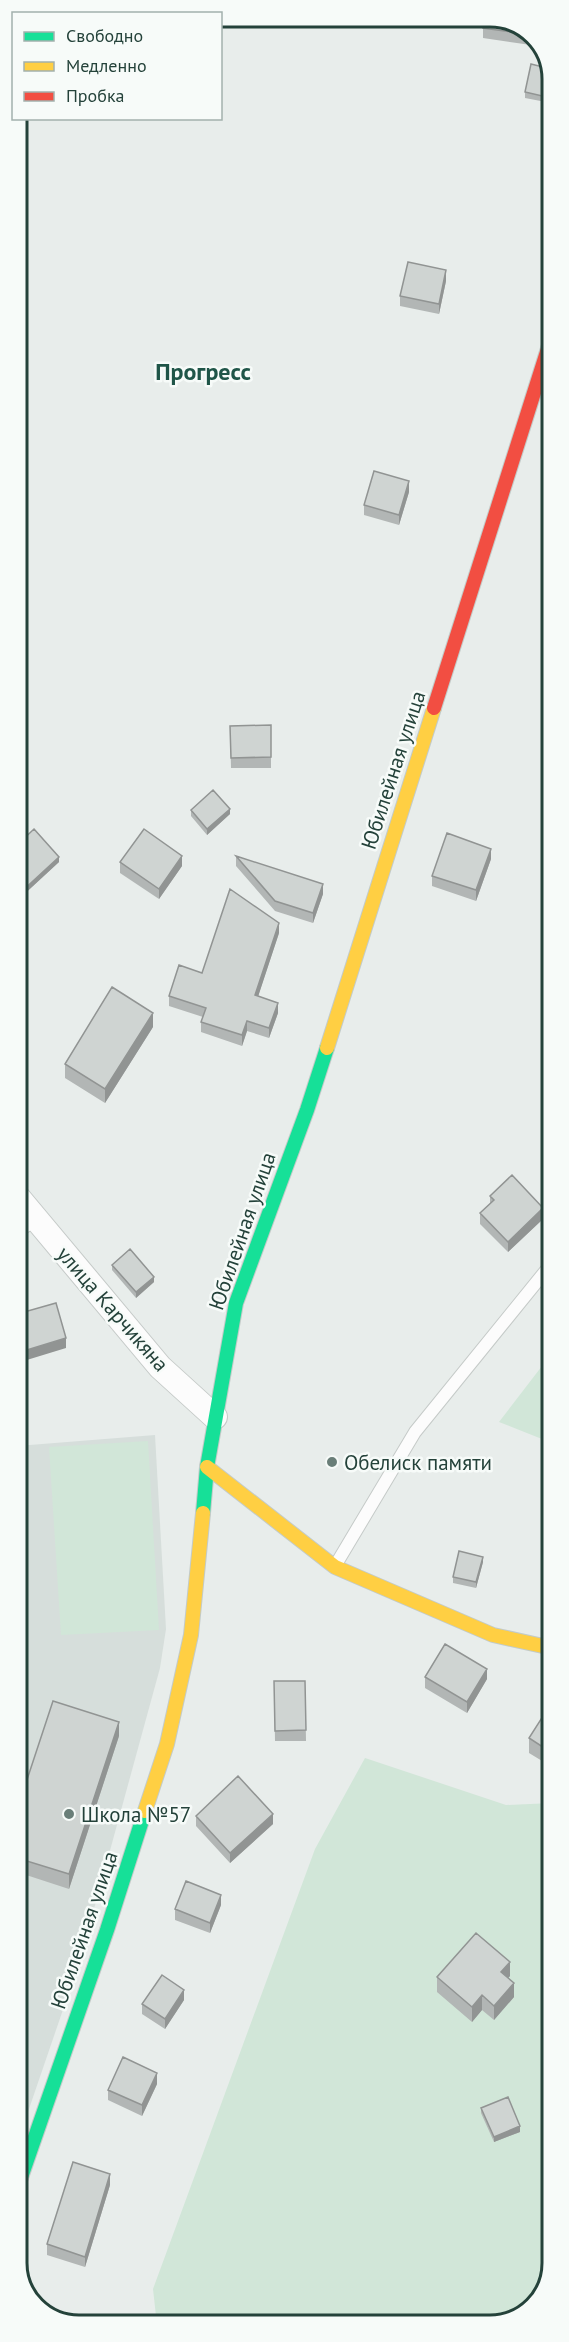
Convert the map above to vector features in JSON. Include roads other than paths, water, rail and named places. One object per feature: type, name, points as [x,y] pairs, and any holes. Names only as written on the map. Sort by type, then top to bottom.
[{"type":"street","name":"Юбилейная улица","points":[[27,2160],[107,1930],[168,1744],[191,1635],[207,1467],[214,1417],[236,1303],[307,1110],[542,368]]},
{"type":"street","name":"улица Карчикяна","points":[[27,1225],[160,1367],[214,1417]]},
{"type":"street","points":[[207,1467],[335,1567],[493,1635],[542,1646]]},
{"type":"lane","points":[[335,1567],[416,1432],[542,1275]]},
{"type":"place","name":"Обелиск памяти","points":[[332,1462]]},
{"type":"place","name":"Школа №57","points":[[69,1814]]},
{"type":"district","name":"Прогресс","points":[[203,371]]}]
